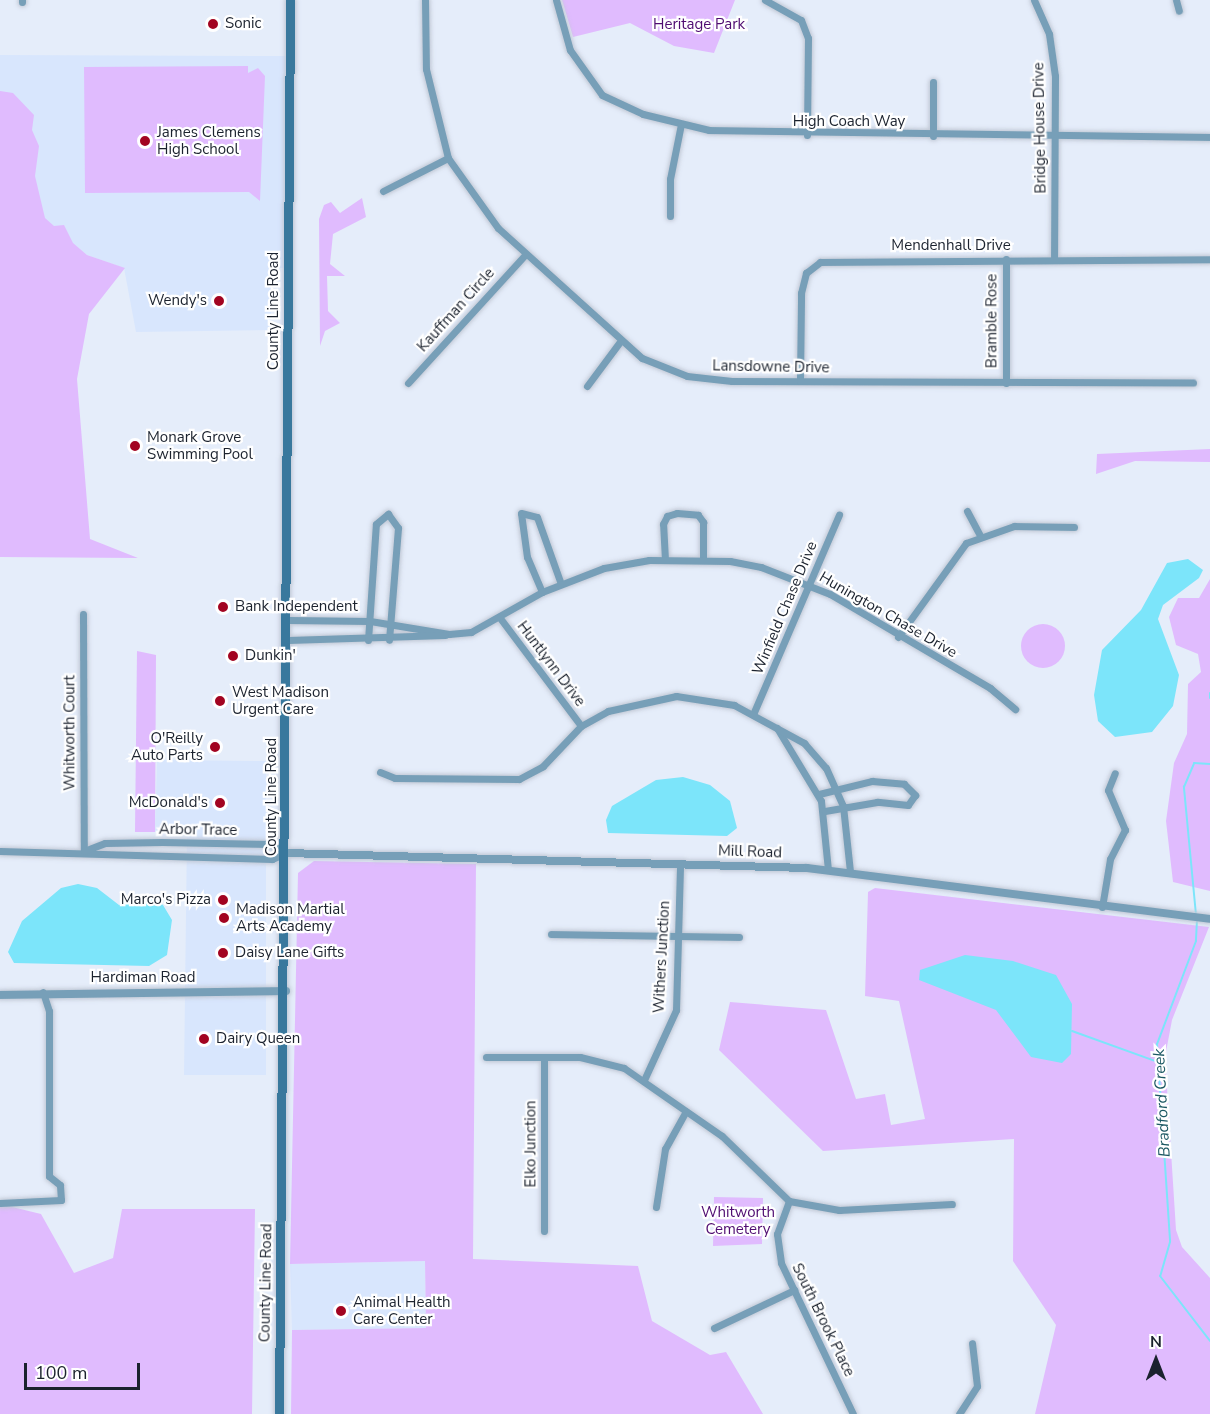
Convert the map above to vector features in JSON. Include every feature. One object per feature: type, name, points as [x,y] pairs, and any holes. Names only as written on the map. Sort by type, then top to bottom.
[{"type":"main road","name":"County Line Road","points":[[279,1414],[286,991],[290,0]]},
{"type":"street","name":"High Coach Way","points":[[556,0],[570,50],[592,86],[625,108],[727,134],[1210,137]]},
{"type":"street","points":[[765,0],[801,20],[808,38],[807,135]]},
{"type":"street","name":"Bridge House Drive","points":[[1034,0],[1052,48],[1054,258]]},
{"type":"street","points":[[1176,0],[1179,11]]},
{"type":"street","name":"Lansdowne Drive","points":[[426,3],[426,69],[447,158],[475,200],[525,255],[619,343],[687,376],[800,381],[1193,383]]},
{"type":"street","points":[[933,82],[933,136]]},
{"type":"street","points":[[670,216],[670,179],[681,124]]},
{"type":"street","points":[[383,191],[447,158]]},
{"type":"street","name":"Kauffman Circle","points":[[408,383],[525,255]]},
{"type":"street","name":"Mendenhall Drive","points":[[800,381],[801,293],[806,273],[820,262],[1054,258],[1210,260]]},
{"type":"street","name":"Bramble Rose","points":[[1006,259],[1006,383]]},
{"type":"street","points":[[587,386],[619,343]]},
{"type":"street","points":[[967,511],[981,535]]},
{"type":"street","points":[[542,592],[527,557],[521,513],[537,517],[561,584]]},
{"type":"street","points":[[665,560],[663,525],[667,516],[677,513],[698,515],[703,522],[703,560]]},
{"type":"street","points":[[368,640],[376,524],[388,514],[398,528],[389,640]]},
{"type":"street","name":"Winfield Chase Drive","points":[[754,712],[811,585],[839,515]]},
{"type":"street","points":[[898,637],[952,556],[981,535],[1014,526],[1074,527]]},
{"type":"street","name":"Hunington Chase Drive","points":[[288,620],[389,622],[448,634],[471,632],[500,618],[542,592],[604,568],[665,560],[703,560],[762,567],[811,585],[990,688],[1015,709]]},
{"type":"street","name":"Whitworth Court","points":[[82,614],[84,851]]},
{"type":"street","name":"Huntlynn Drive","points":[[500,618],[581,726]]},
{"type":"street","points":[[288,640],[389,640],[448,634]]},
{"type":"street","points":[[380,772],[395,778],[519,779],[543,766],[581,726],[634,703],[676,696],[754,712],[816,753],[837,788],[843,806],[850,872]]},
{"type":"street","points":[[776,726],[819,794],[825,811],[828,870]]},
{"type":"street","points":[[1102,907],[1110,859],[1125,830],[1108,790],[1115,774]]},
{"type":"street","points":[[819,794],[837,788],[885,782],[909,786],[915,795],[908,806],[843,806],[825,811]]},
{"type":"street","name":"Arbor Trace","points":[[84,851],[105,843],[184,842],[270,844],[286,853]]},
{"type":"street","name":"Arbor Trace","points":[[0,851],[84,851],[106,858],[272,859],[286,853]]},
{"type":"street","name":"Mill Road","points":[[286,853],[828,870],[1102,907],[1210,919]]},
{"type":"street","name":"Withers Junction","points":[[644,1080],[669,1034],[676,1010],[680,864]]},
{"type":"street","points":[[551,934],[739,937]]},
{"type":"street","name":"Hardiman Road","points":[[0,995],[42,992],[286,991]]},
{"type":"street","points":[[0,1203],[61,1200],[60,1185],[49,1176],[49,1011],[42,992]]},
{"type":"street","points":[[49,1011],[57,992]]},
{"type":"street","points":[[486,1056],[600,1060],[644,1080],[722,1136],[789,1201],[839,1210],[951,1204]]},
{"type":"street","name":"Elko Junction","points":[[544,1057],[544,1231]]},
{"type":"street","points":[[656,1207],[665,1149],[686,1111]]},
{"type":"street","name":"South Brook Place","points":[[789,1201],[777,1249],[794,1290],[854,1414]]},
{"type":"street","points":[[714,1328],[794,1290]]},
{"type":"street","points":[[959,1414],[977,1386],[972,1342]]},
{"type":"shaded area","name":"James Clemens High School","points":[[0,55],[290,56],[289,268],[271,268],[271,330],[136,332],[124,268],[87,255],[72,243],[0,243]]},
{"type":"shaded area","points":[[157,760],[266,761],[266,1075],[184,1075],[187,833],[155,832]]},
{"type":"shaded area","points":[[425,1261],[426,1328],[292,1330],[290,1264]]},
{"type":"green space","name":"Heritage Park","points":[[562,0],[735,0],[714,53],[674,46],[630,23],[573,37]]},
{"type":"green space","points":[[248,66],[248,73],[258,68],[265,76],[260,201],[249,192],[85,193],[84,67]]},
{"type":"green space","points":[[0,91],[13,93],[34,115],[32,130],[39,146],[35,176],[45,218],[54,226],[64,225],[73,243],[87,255],[125,268],[89,314],[77,379],[90,539],[138,558],[0,557]]},
{"type":"green space","points":[[362,198],[366,217],[333,234],[330,264],[345,276],[327,276],[328,311],[340,323],[325,331],[320,346],[319,219],[324,205],[331,202],[340,213]]},
{"type":"green space","points":[[1210,449],[1210,462],[1135,461],[1096,474],[1097,454]]},
{"type":"green space","points":[[1210,579],[1210,891],[1173,882],[1166,821],[1174,763],[1187,734],[1188,684],[1201,672],[1198,654],[1176,645],[1169,617],[1178,598],[1199,598]]},
{"type":"green space","points":[[1043,624],[1052,625],[1059,630],[1064,637],[1064,655],[1059,662],[1052,667],[1043,668],[1034,667],[1027,662],[1022,655],[1021,646],[1022,637],[1027,630],[1034,625]]},
{"type":"green space","points":[[137,651],[156,655],[155,832],[135,832]]},
{"type":"green space","points":[[314,861],[476,864],[473,1259],[638,1266],[652,1321],[710,1355],[726,1352],[763,1414],[291,1414],[292,1330],[426,1328],[425,1261],[290,1264],[298,873]]},
{"type":"green space","points":[[875,888],[1209,927],[1172,1020],[1165,1057],[1176,1230],[1182,1247],[1210,1278],[1210,1414],[1035,1414],[1056,1325],[1013,1261],[1014,1139],[823,1151],[719,1050],[730,1002],[826,1010],[856,1099],[885,1094],[891,1125],[925,1119],[899,1001],[865,996],[868,892]]},
{"type":"green space","name":"Whitworth Cemetery","points":[[714,1197],[763,1198],[762,1244],[713,1246]]},
{"type":"green space","points":[[0,1204],[41,1214],[74,1273],[113,1258],[122,1209],[255,1209],[252,1414],[0,1414]]},
{"type":"water","points":[[1188,559],[1203,570],[1199,578],[1163,605],[1158,619],[1179,675],[1173,706],[1152,732],[1115,737],[1098,721],[1094,695],[1102,650],[1141,610],[1167,563]]},
{"type":"water","points":[[683,777],[710,785],[730,801],[737,828],[727,836],[608,833],[606,820],[612,806],[656,780]]},
{"type":"water","points":[[78,884],[97,888],[119,905],[148,897],[163,905],[172,920],[167,955],[149,966],[14,963],[8,952],[22,921],[61,888]]},
{"type":"water","points":[[965,955],[1013,961],[1056,975],[1072,1004],[1071,1054],[1062,1063],[1031,1057],[996,1010],[919,980],[920,970]]},
{"type":"waterway","name":"Bradford Creek","points":[[1210,693],[1210,698]]},
{"type":"waterway","name":"Bradford Creek","points":[[1196,915],[1184,787],[1194,763],[1210,764]]},
{"type":"waterway","name":"Bradford Creek","points":[[1197,920],[1196,941],[1157,1044],[1170,1242],[1160,1276],[1210,1341]]},
{"type":"waterway","points":[[1072,1031],[1158,1062]]},
{"type":"place","name":"Sonic","points":[[213,24]]},
{"type":"place","name":"James Clemens High School","points":[[145,141]]},
{"type":"place","name":"Wendy's","points":[[219,301]]},
{"type":"place","name":"Monark Grove Swimming Pool","points":[[135,446]]},
{"type":"place","name":"Bank Independent","points":[[223,607]]},
{"type":"place","name":"Dunkin'","points":[[233,656]]},
{"type":"place","name":"West Madison Urgent Care","points":[[220,701]]},
{"type":"place","name":"O'Reilly Auto Parts","points":[[215,747]]},
{"type":"place","name":"McDonald's","points":[[220,803]]},
{"type":"place","name":"Marco's Pizza","points":[[223,900]]},
{"type":"place","name":"Madison Martial Arts Academy","points":[[224,918]]},
{"type":"place","name":"Daisy Lane Gifts","points":[[223,953]]},
{"type":"place","name":"Dairy Queen","points":[[204,1039]]},
{"type":"place","name":"Animal Health Care Center","points":[[341,1311]]}]
